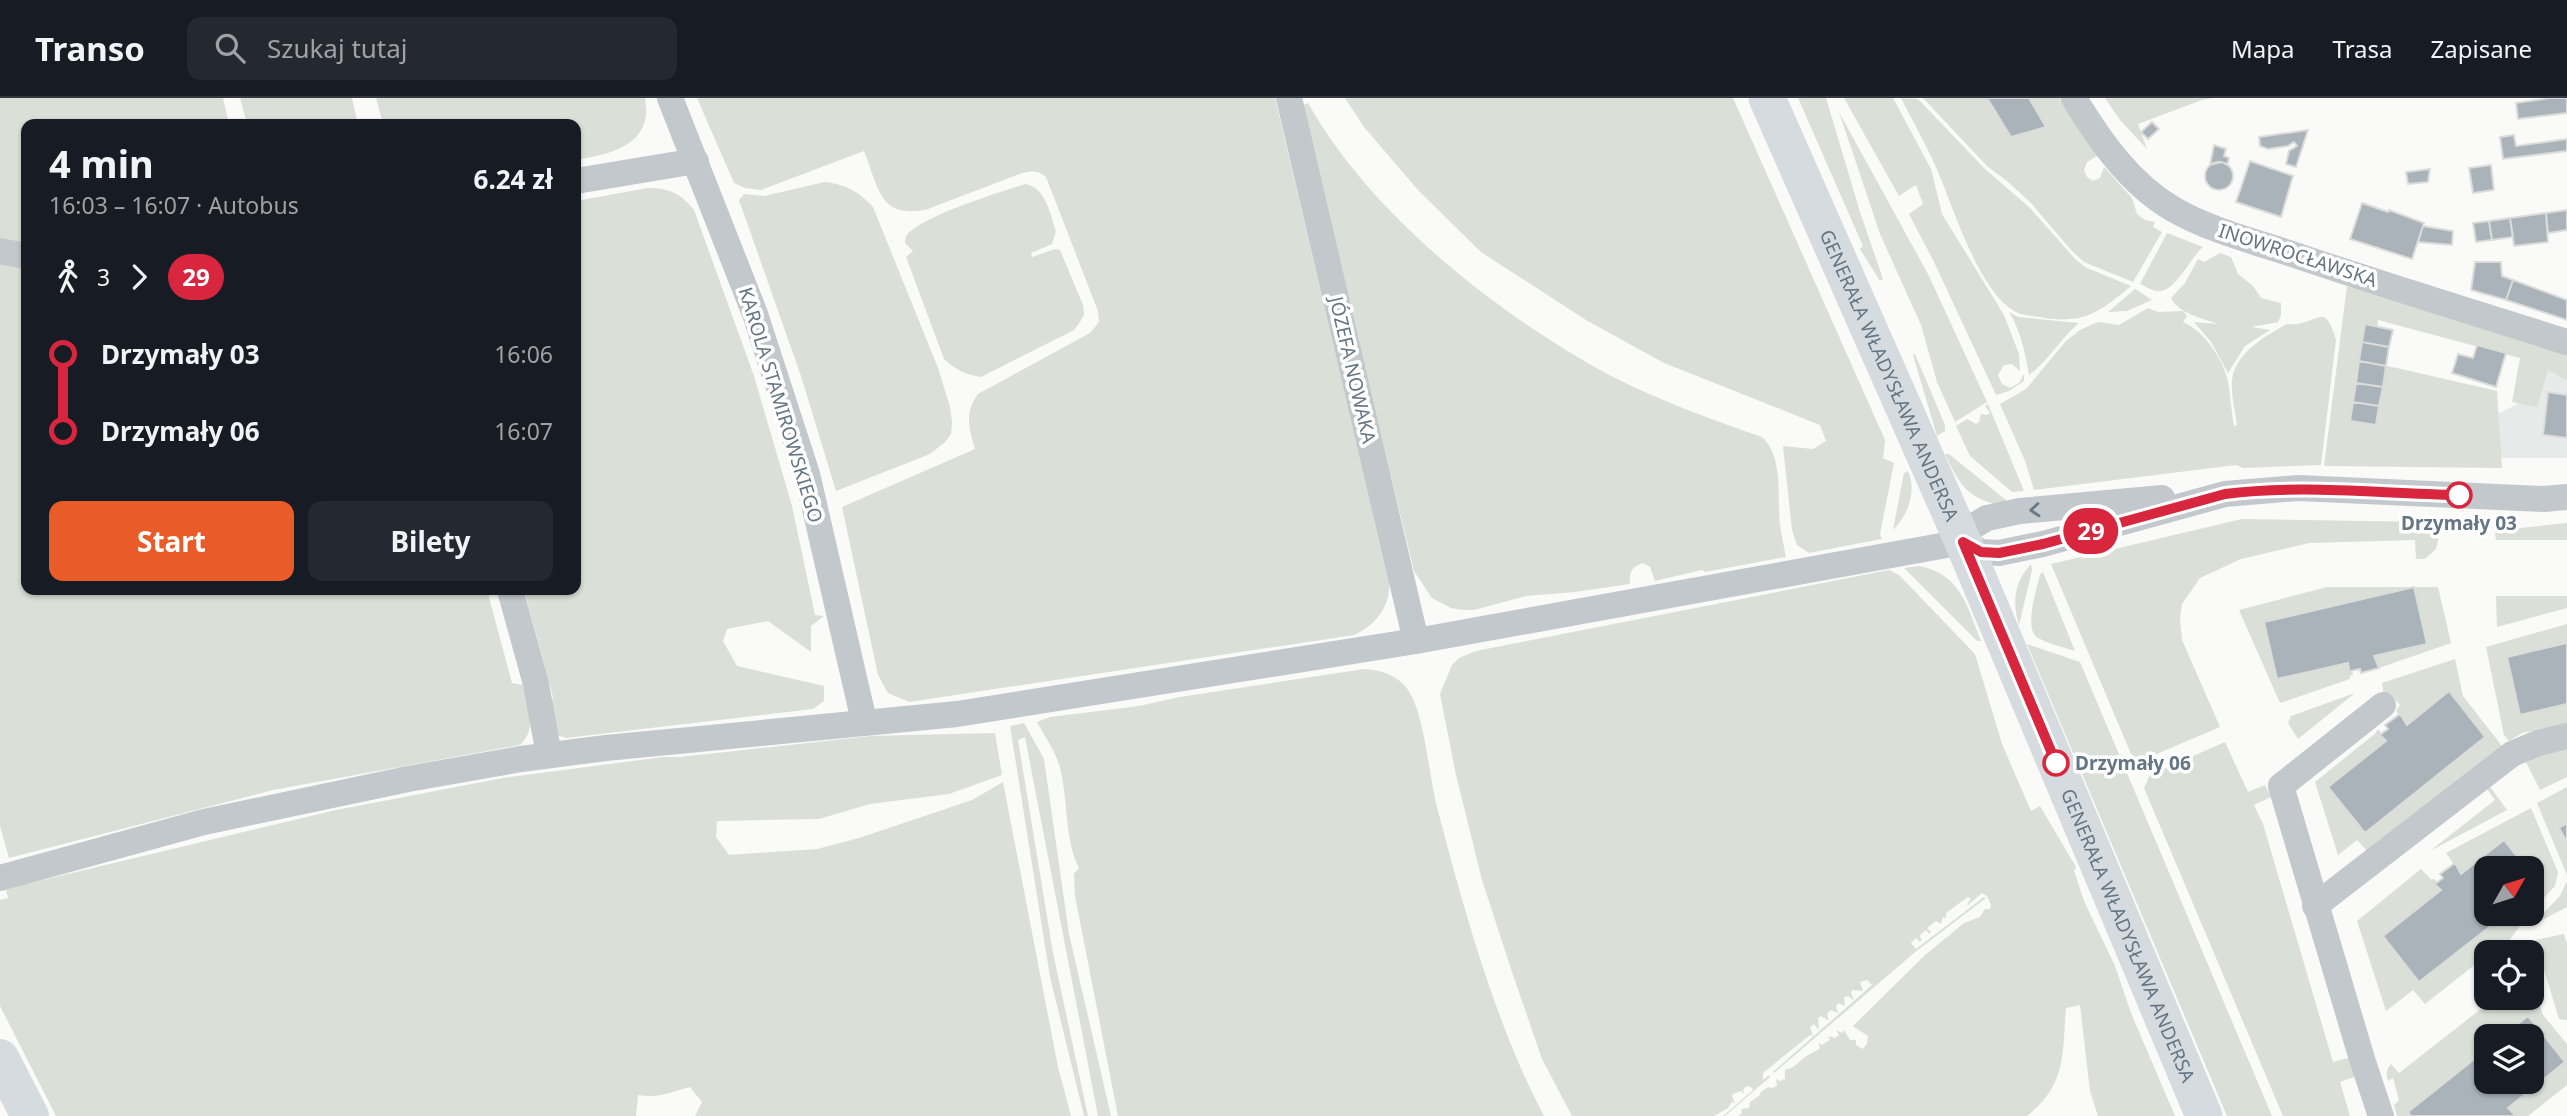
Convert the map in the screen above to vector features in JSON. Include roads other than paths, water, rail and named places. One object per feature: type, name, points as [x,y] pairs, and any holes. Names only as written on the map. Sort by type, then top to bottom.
[{"type":"highway","points":[[0,1058],[30,1116]]},
{"type":"main road","name":"GENERAŁA WŁADYSŁAWA ANDERSA","points":[[1767,98],[1963,542],[2204,1116]]},
{"type":"street","name":"KAROLA STAMIROWSKIEGO","points":[[670,98],[755,314],[807,474],[864,721]]},
{"type":"street","name":"JÓZEFA NOWAKA","points":[[1289,98],[1416,641]]},
{"type":"street","name":"INOWROCŁAWSKA","points":[[2074,98],[2103,143],[2129,173],[2150,193],[2188,216],[2328,266],[2567,342]]},
{"type":"street","points":[[581,180],[696,161]]},
{"type":"street","points":[[0,251],[21,255]]},
{"type":"street","points":[[1963,542],[1970,528],[1987,518],[2020,511],[2298,488],[2544,499],[2567,497]]},
{"type":"street","points":[[0,878],[204,822],[408,779],[549,755],[864,721],[957,714],[1416,641],[1963,542],[1981,552],[1999,553],[2043,544],[2225,494]]},
{"type":"street","points":[[511,595],[536,684],[549,755]]},
{"type":"street","points":[[2381,1116],[2315,906],[2281,786],[2383,705]]},
{"type":"street","points":[[2315,906],[2512,754],[2538,743],[2567,736]]},
{"type":"place","name":"Drzymały 03","points":[[2459,495]]},
{"type":"place","name":"Drzymały 06","points":[[2056,763]]}]
